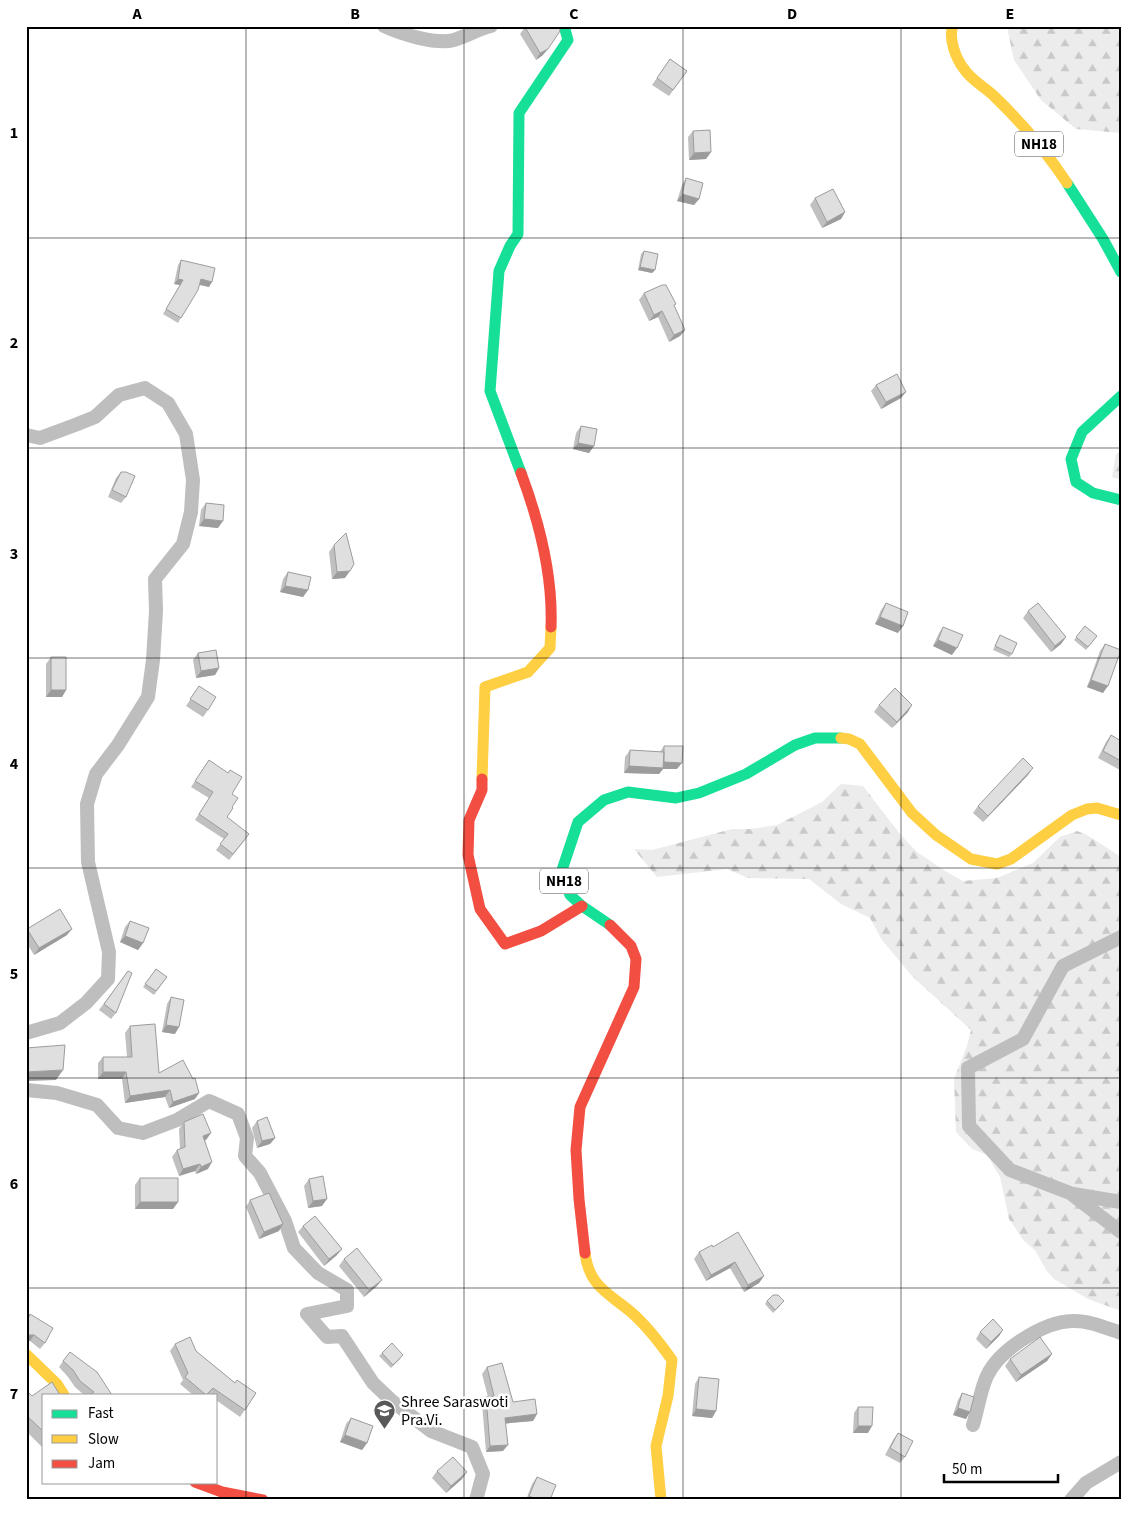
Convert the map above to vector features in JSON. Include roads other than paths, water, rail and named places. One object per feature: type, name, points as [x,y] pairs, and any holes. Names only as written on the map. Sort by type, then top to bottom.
[{"type":"main road","points":[[564,26],[568,40],[519,113],[518,234],[510,246],[499,272],[490,391],[527,489],[542,541],[552,604],[550,648],[528,672],[485,687],[482,790],[469,820],[468,855],[480,909],[505,944],[541,931],[582,906]]},
{"type":"main road","name":"NH18","points":[[953,26],[951,31],[955,52],[964,70],[996,98],[1052,160],[1103,239],[1121,272]]},
{"type":"main road","points":[[1121,396],[1082,432],[1071,459],[1076,482],[1093,493],[1121,500]]},
{"type":"main road","name":"NH18","points":[[661,1500],[656,1446],[668,1396],[672,1360],[659,1341],[632,1313],[601,1290],[586,1262],[576,1150],[580,1107],[634,987],[636,959],[631,946],[610,924],[582,906],[570,895],[561,873],[578,822],[604,800],[628,792],[676,798],[699,793],[746,774],[795,746],[815,738],[834,737],[849,739],[860,744],[912,813],[936,835],[971,859],[998,864],[1011,859],[1072,814],[1087,809],[1097,808],[1121,816]]},
{"type":"main road","points":[[26,1354],[57,1384],[63,1394]]},
{"type":"main road","points":[[200,1484],[222,1492],[263,1500]]},
{"type":"street","points":[[384,26],[422,39],[452,41],[478,29],[491,26]]},
{"type":"street","points":[[26,435],[40,438],[75,426],[95,417],[119,395],[145,388],[168,403],[186,434],[193,480],[191,512],[183,544],[155,579],[156,612],[153,660],[148,697],[118,745],[96,774],[87,804],[88,862],[110,952],[108,979],[86,1003],[60,1023],[26,1033]]},
{"type":"street","points":[[1121,937],[1063,966],[1024,1039],[968,1068],[969,1126],[1010,1170],[1070,1193],[1121,1202]]},
{"type":"street","points":[[26,1090],[57,1093],[97,1105],[118,1128],[143,1133],[177,1120],[209,1101],[238,1114],[247,1138],[245,1156],[260,1173],[285,1221],[294,1248],[318,1272],[347,1290],[347,1306],[307,1314],[327,1337],[342,1336],[374,1382],[409,1415],[431,1431],[472,1447],[483,1474],[476,1500]]},
{"type":"street","points":[[1070,1193],[1121,1232]]},
{"type":"street","points":[[973,1425],[987,1377],[999,1359],[1023,1339],[1045,1328],[1072,1321],[1121,1333]]},
{"type":"street","points":[[1071,1500],[1086,1483],[1121,1462]]},
{"type":"place","name":"Shree Saraswoti Pra.Vi.","points":[[385,1430]]}]
